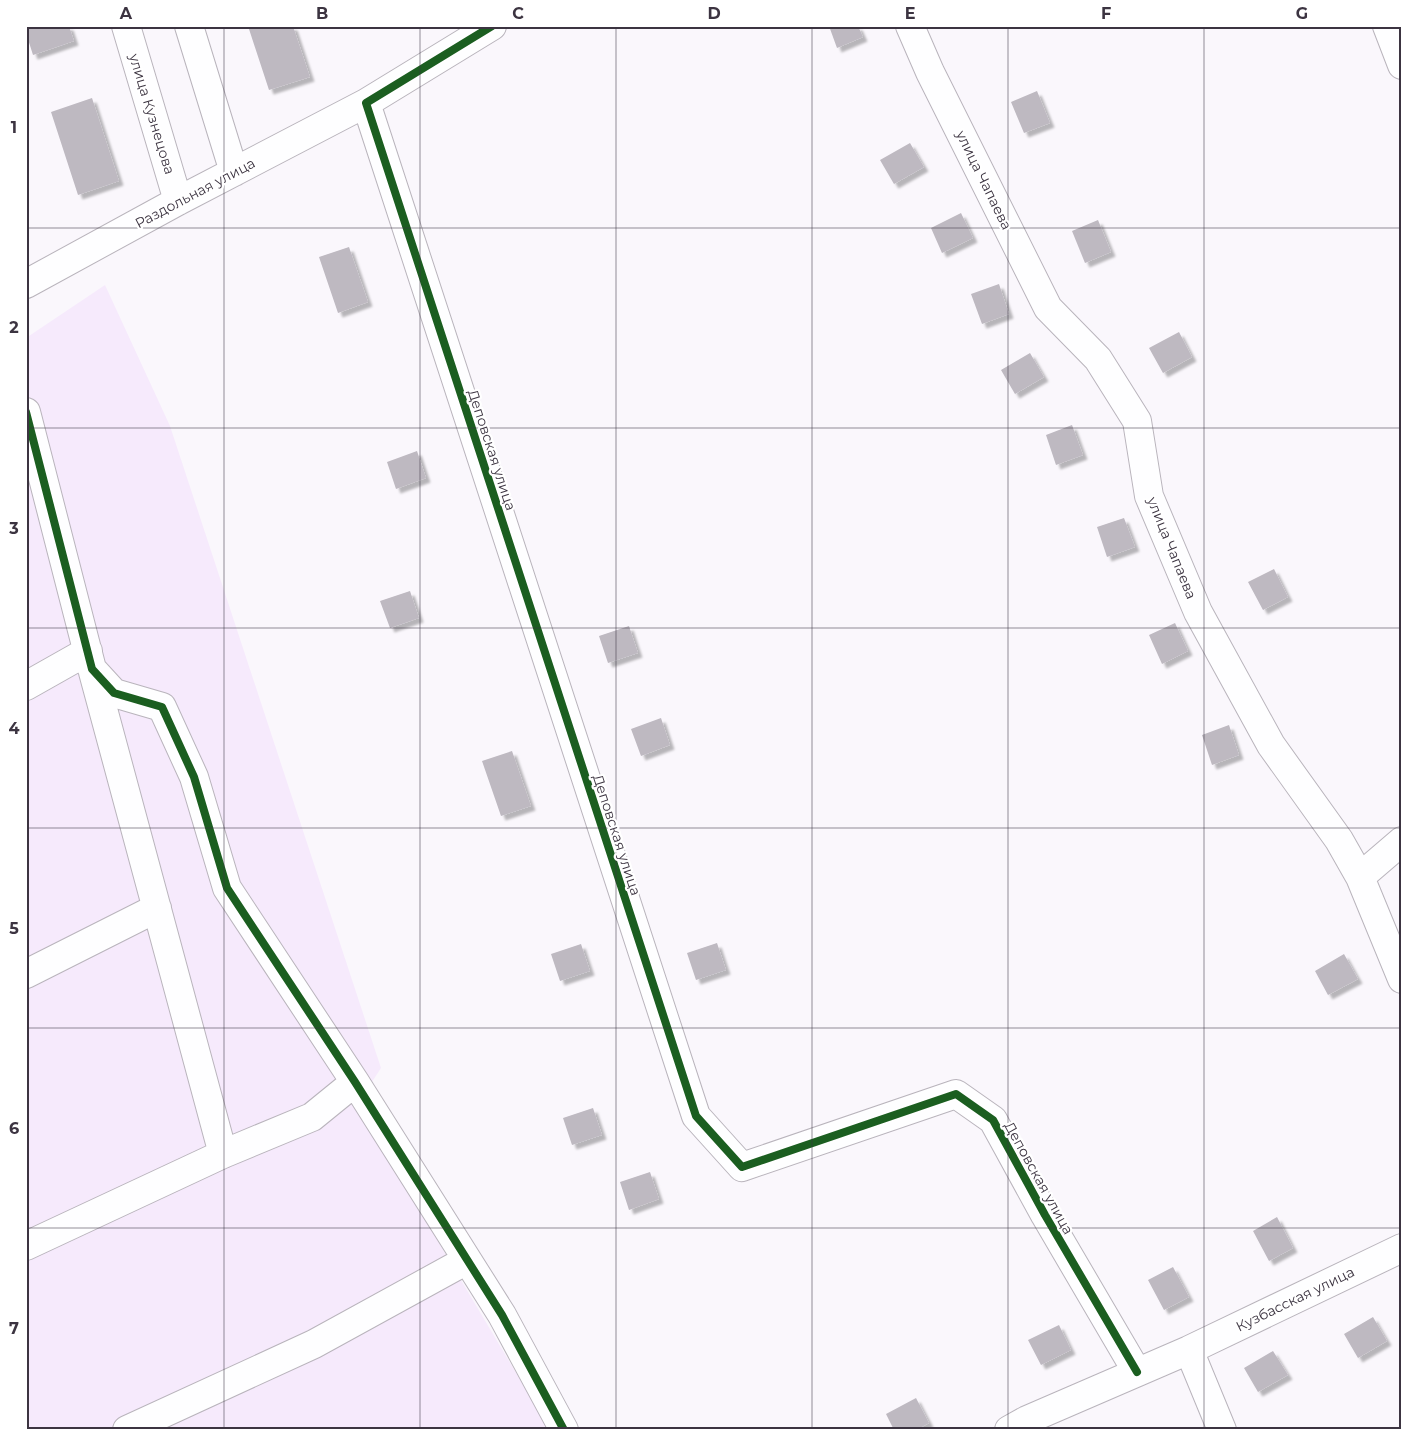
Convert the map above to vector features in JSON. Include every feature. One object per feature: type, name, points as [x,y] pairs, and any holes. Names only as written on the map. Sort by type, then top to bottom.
[{"type":"street","name":"улица Кузнецова","points":[[126,26],[178,201]]},
{"type":"street","points":[[189,26],[234,172]]},
{"type":"street","points":[[366,103],[492,26]]},
{"type":"street","name":"улица Чапаева","points":[[910,26],[930,72],[1048,308],[1098,359],[1137,421],[1149,496],[1198,612],[1271,745],[1338,840],[1360,878],[1402,979]]},
{"type":"street","points":[[1387,26],[1402,65]]},
{"type":"street","name":"Раздольная улица","points":[[26,284],[178,201],[366,103]]},
{"type":"street","name":"Деповская улица","points":[[366,103],[696,1116],[742,1167],[956,1094],[993,1120],[1045,1215],[1137,1372]]},
{"type":"street","points":[[27,418],[223,1154]]},
{"type":"street","points":[[26,686],[90,660]]},
{"type":"street","points":[[90,660],[114,693],[162,707],[194,777],[227,888],[355,1082],[502,1315],[564,1430]]},
{"type":"street","points":[[1360,878],[1402,841]]},
{"type":"street","points":[[26,974],[157,908]]},
{"type":"street","points":[[26,1246],[223,1154],[312,1117],[355,1082]]},
{"type":"street","name":"Кузбасская улица","points":[[1009,1430],[1026,1420],[1189,1350],[1402,1248]]},
{"type":"street","points":[[127,1430],[314,1344],[467,1260]]},
{"type":"street","points":[[1189,1350],[1222,1430]]},
{"type":"shaded area","points":[[105,285],[170,426],[381,1068],[357,1105],[550,1430],[26,1430],[26,338]]},
{"type":"building","points":[[26,26],[69,26],[74,41],[33,55],[26,33]]},
{"type":"building","points":[[248,26],[293,26],[310,77],[269,90]]},
{"type":"building","points":[[829,26],[858,26],[863,37],[837,48]]},
{"type":"building","points":[[1037,91],[1050,123],[1024,133],[1011,102]]},
{"type":"building","points":[[92,98],[119,181],[78,195],[51,112]]},
{"type":"building","points":[[910,143],[924,167],[894,184],[880,160]]},
{"type":"building","points":[[961,213],[973,238],[942,253],[931,228]]},
{"type":"building","points":[[1098,220],[1111,252],[1085,263],[1072,231]]},
{"type":"building","points":[[349,247],[368,302],[338,313],[319,257]]},
{"type":"building","points":[[999,284],[1009,314],[982,324],[971,294]]},
{"type":"building","points":[[1179,332],[1192,357],[1163,373],[1149,348]]},
{"type":"building","points":[[1030,353],[1044,377],[1015,394],[1001,370]]},
{"type":"building","points":[[1072,425],[1083,455],[1056,465],[1046,435]]},
{"type":"building","points":[[417,451],[426,478],[396,489],[387,462]]},
{"type":"building","points":[[1124,518],[1135,547],[1107,557],[1097,527]]},
{"type":"building","points":[[1274,569],[1288,597],[1263,610],[1248,582]]},
{"type":"building","points":[[410,591],[419,618],[390,628],[380,601]]},
{"type":"building","points":[[1175,623],[1188,651],[1162,664],[1149,635]]},
{"type":"building","points":[[629,626],[638,653],[608,663],[599,636]]},
{"type":"building","points":[[661,718],[670,745],[641,756],[631,729]]},
{"type":"building","points":[[1229,725],[1239,755],[1212,765],[1202,735]]},
{"type":"building","points":[[512,751],[531,806],[501,816],[482,761]]},
{"type":"building","points":[[717,943],[726,970],[696,980],[687,953]]},
{"type":"building","points":[[581,944],[590,971],[560,981],[551,954]]},
{"type":"building","points":[[1344,954],[1358,979],[1328,995],[1315,971]]},
{"type":"building","points":[[593,1108],[602,1135],[572,1145],[563,1118]]},
{"type":"building","points":[[650,1172],[659,1199],[629,1210],[620,1182]]},
{"type":"building","points":[[1277,1217],[1293,1248],[1269,1261],[1253,1231]]},
{"type":"building","points":[[1173,1267],[1189,1297],[1164,1310],[1148,1280]]},
{"type":"building","points":[[1373,1317],[1387,1341],[1358,1358],[1344,1334]]},
{"type":"building","points":[[1059,1325],[1071,1350],[1041,1365],[1028,1340]]},
{"type":"building","points":[[1273,1351],[1288,1375],[1258,1392],[1244,1368]]},
{"type":"building","points":[[916,1398],[929,1423],[916,1430],[894,1430],[886,1414]]},
{"type":"cycle path","points":[[492,26],[366,103],[696,1116],[742,1167],[956,1094],[993,1120],[1045,1215],[1137,1372]]},
{"type":"cycle path","points":[[26,412],[92,669],[114,693],[162,707],[194,777],[227,888],[355,1082],[502,1315],[564,1430]]}]
